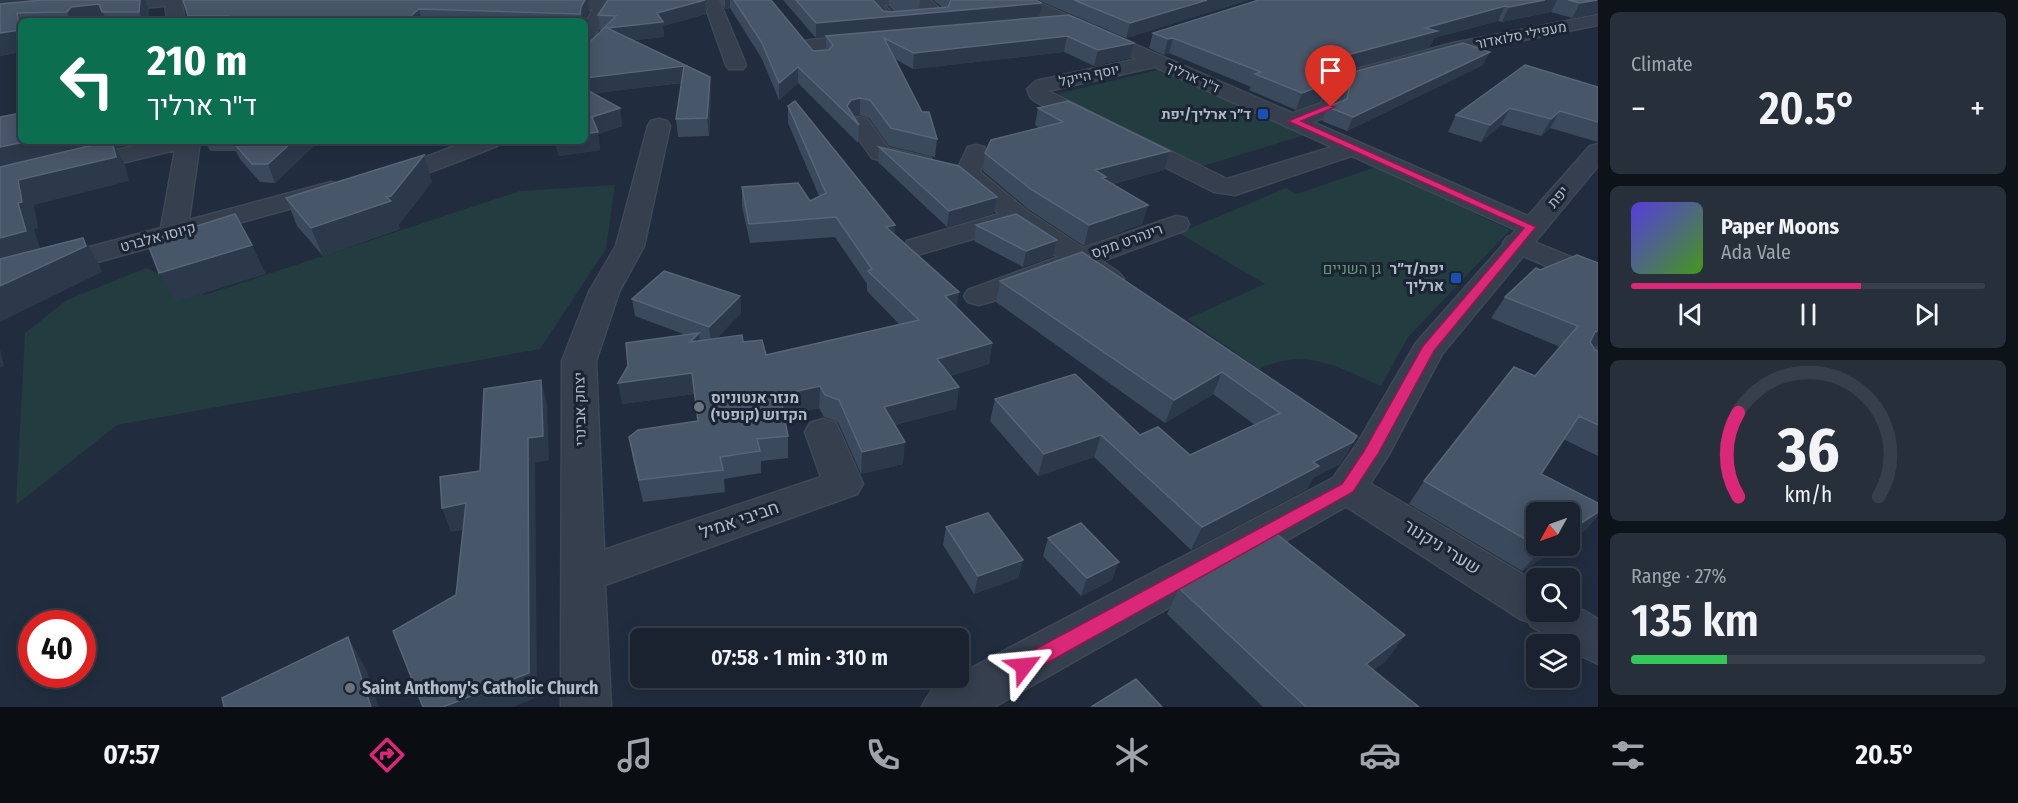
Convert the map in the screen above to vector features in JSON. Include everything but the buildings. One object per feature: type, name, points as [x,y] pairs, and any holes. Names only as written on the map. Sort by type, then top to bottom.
[{"type":"street","points":[[85,9],[174,0],[176,18]]},
{"type":"street","points":[[531,5],[604,4],[657,0]]},
{"type":"street","points":[[711,0],[736,65]]},
{"type":"street","points":[[888,0],[870,2],[890,20],[918,9],[935,34]]},
{"type":"street","name":"ד\"ר ארליך","points":[[1019,0],[1353,148],[1524,235],[1598,279]]},
{"type":"street","points":[[588,32],[604,4]]},
{"type":"street","name":"מעפילי סלואדור","points":[[1293,121],[1331,107],[1336,80],[1453,48],[1598,20]]},
{"type":"street","points":[[1035,25],[1068,22]]},
{"type":"street","points":[[796,30],[815,53],[890,39]]},
{"type":"street","points":[[1126,47],[1148,40]]},
{"type":"street","name":"יוסף הייקל","points":[[1156,61],[1043,85],[1038,88],[1038,94],[1223,187],[1235,187],[1353,148]]},
{"type":"street","points":[[859,124],[880,153],[972,163],[1018,217],[1134,296]]},
{"type":"street","name":"יצחק אבינרי","points":[[586,707],[579,361],[604,292],[630,246],[659,126]]},
{"type":"street","points":[[0,185],[173,144]]},
{"type":"street","points":[[174,232],[186,144]]},
{"type":"street","name":"קיוסו אלברט","points":[[0,280],[435,162],[481,144]]},
{"type":"street","name":"יפת","points":[[947,707],[1347,488],[1356,445],[1428,350],[1598,151]]},
{"type":"street","points":[[917,247],[1018,217]]},
{"type":"street","name":"רינהרט מקס","points":[[980,296],[1176,224]]},
{"type":"street","name":"חביבי אמיל","points":[[583,574],[843,484],[823,432]]},
{"type":"street","name":"שערי ניקנור","points":[[1347,488],[1526,599]]},
{"type":"street","points":[[1563,622],[1598,643]]},
{"type":"green space","points":[[1161,69],[1308,134],[1200,167],[1053,95]]},
{"type":"green space","name":"גן השניים","points":[[1376,167],[1510,230],[1408,337],[1381,386],[1335,366],[1307,360],[1276,363],[1259,369],[1187,319],[1265,284],[1179,233],[1286,188],[1297,194]]},
{"type":"green space","points":[[615,185],[606,249],[540,349],[117,425],[16,505],[25,333],[67,300],[146,268],[205,295],[520,191]]},
{"type":"place","name":"ד״ר ארליך/יפת","points":[[1263,114]]},
{"type":"place","name":"יפת/ד״ר ארליך","points":[[1456,278]]},
{"type":"place","name":"מנזר אנטוניוס הקדוש (קופטי)","points":[[699,407]]},
{"type":"place","name":"Saint Anthony's Catholic Church","points":[[350,688]]},
{"type":"route","points":[[1024,666],[1347,488],[1370,454],[1428,350],[1531,227],[1293,121],[1331,107]]}]
